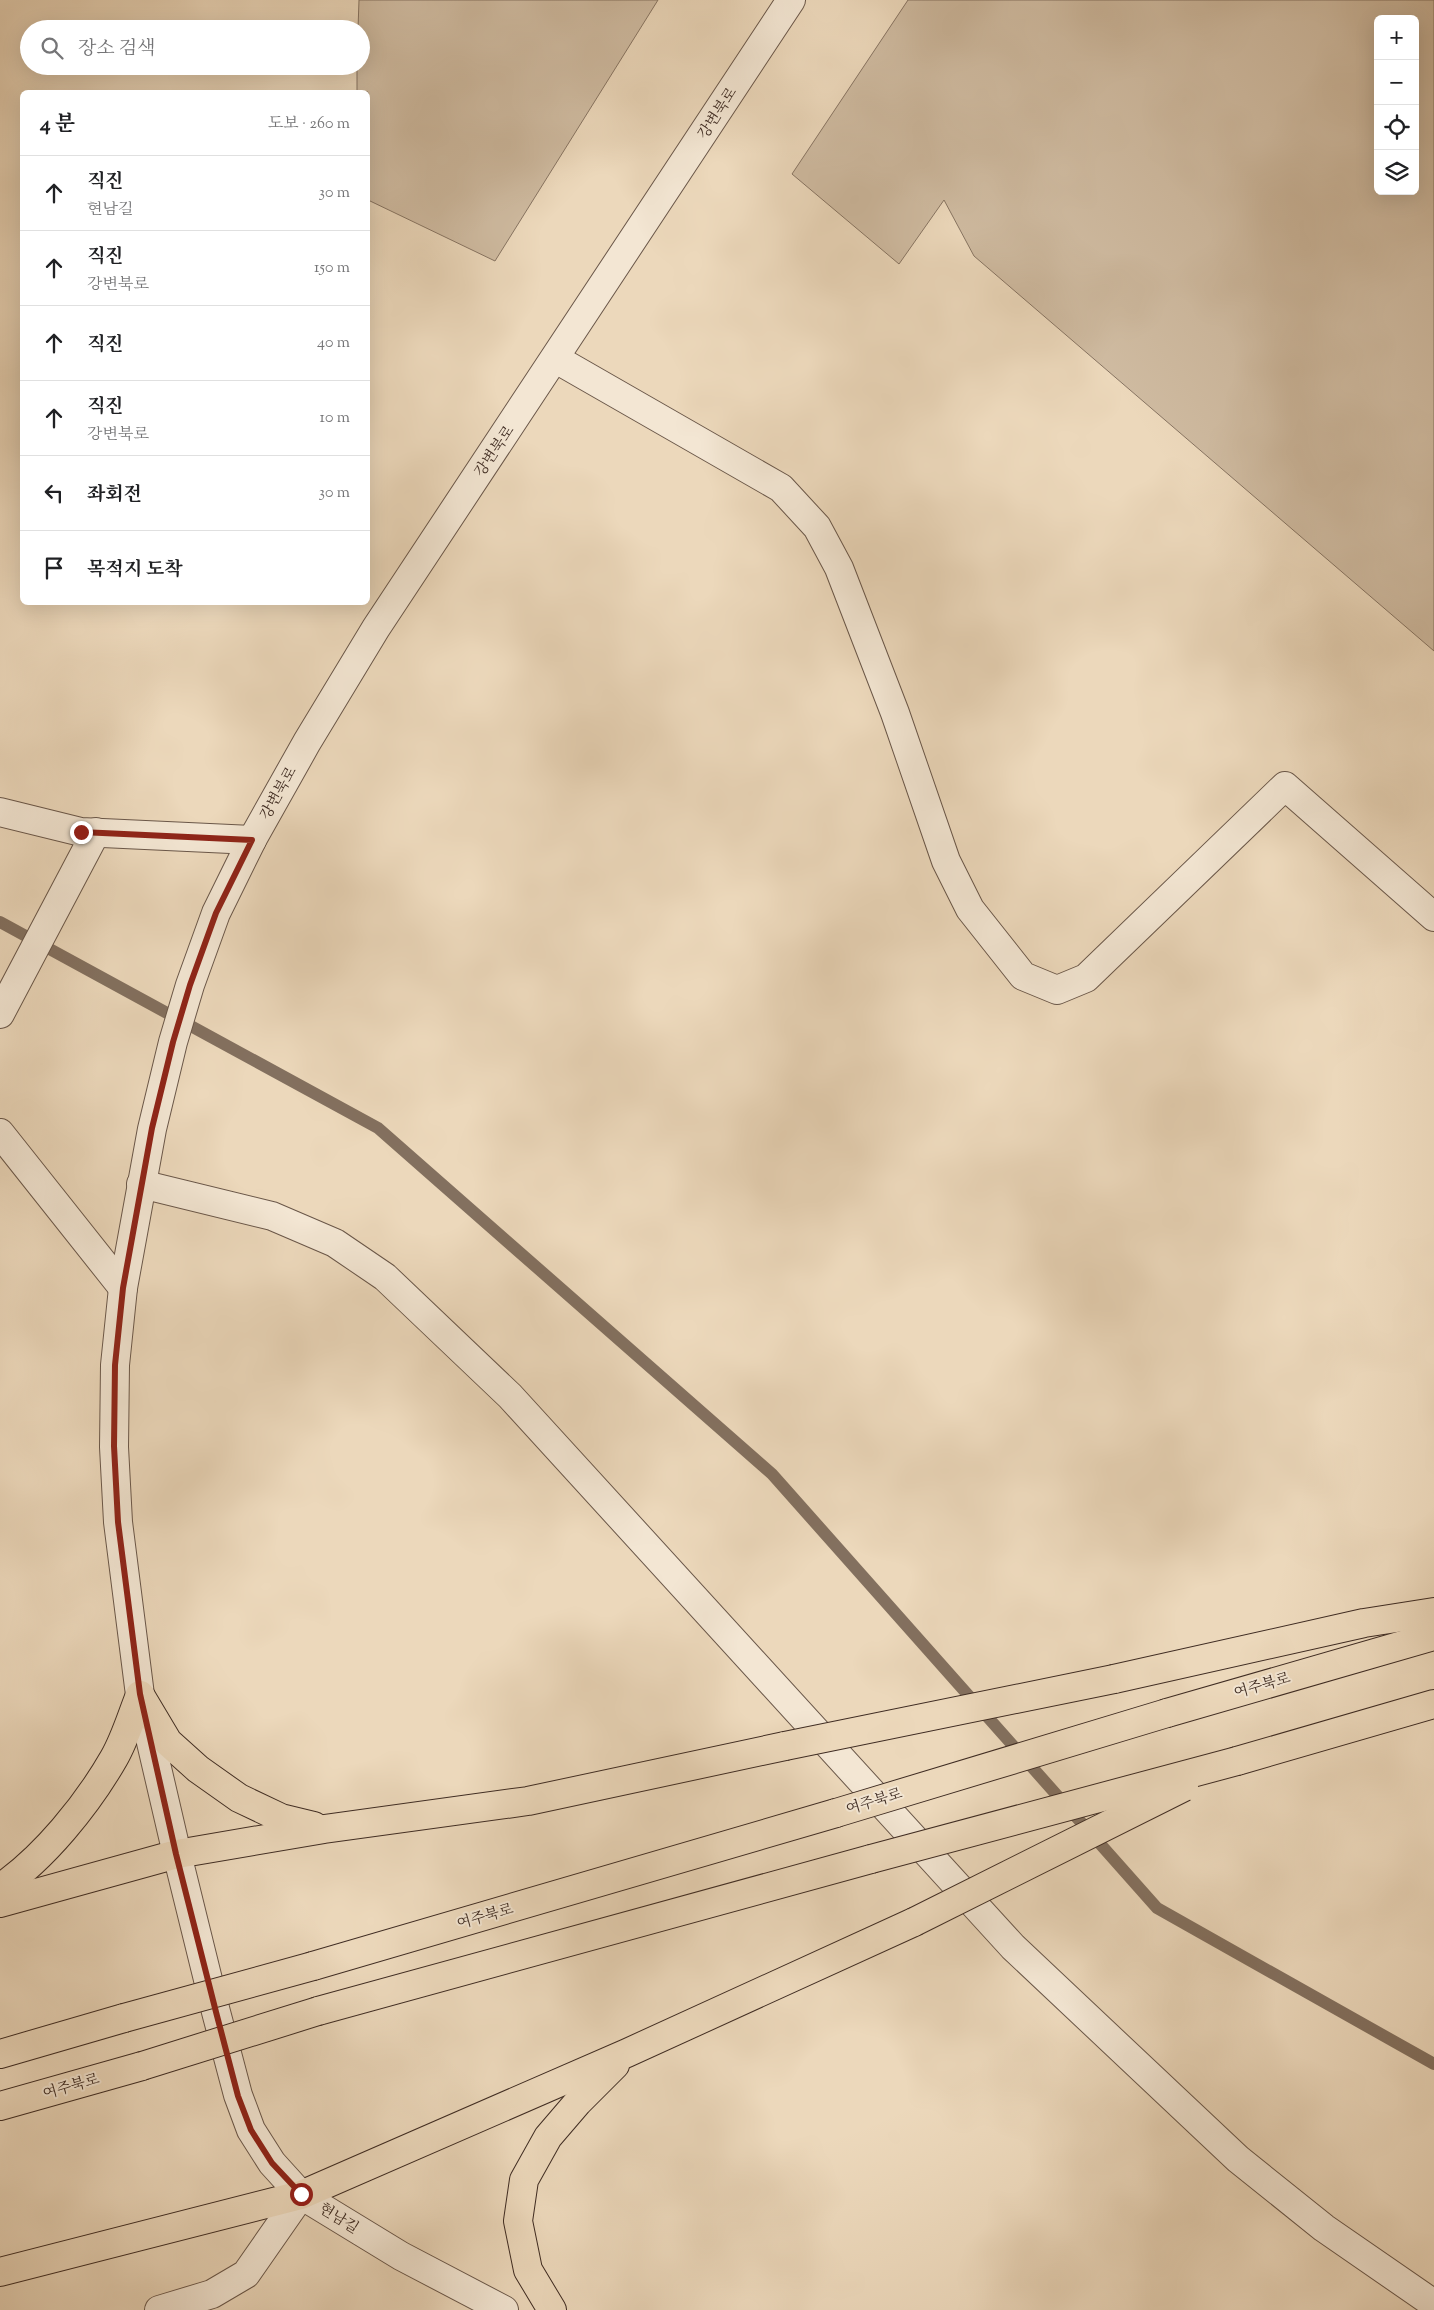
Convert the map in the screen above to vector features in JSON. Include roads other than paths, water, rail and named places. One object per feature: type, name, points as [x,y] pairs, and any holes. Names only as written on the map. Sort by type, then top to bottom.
[{"type":"highway","points":[[0,1903],[176,1854],[324,1829],[528,1801],[1114,1679],[1364,1623],[1434,1612]]},
{"type":"highway","name":"여주북로","points":[[0,2054],[313,1966],[836,1813],[1167,1713],[1434,1636]]},
{"type":"highway","points":[[140,1694],[168,1742],[219,1784],[239,1798],[281,1818],[324,1829]]},
{"type":"highway","points":[[0,1888],[14,1878],[50,1843],[88,1796],[114,1757],[140,1694]]},
{"type":"highway","points":[[0,2272],[301,2194],[627,2053],[914,1922],[1237,1761],[1434,1704]]},
{"type":"highway","name":"여주북로","points":[[0,2106],[142,2066],[318,2011],[871,1858],[1237,1761]]},
{"type":"highway","points":[[552,2310],[528,2270],[526,2262],[518,2221],[524,2180],[548,2137],[578,2102],[627,2053]]},
{"type":"street","name":"강변북로","points":[[141,1184],[152,1128],[173,1042],[190,985],[216,913],[252,840],[307,742],[376,628],[556,359],[791,0]]},
{"type":"street","points":[[556,359],[781,488],[817,527],[839,568],[892,704],[946,861],[970,909],[1023,976],[1057,990],[1086,978],[1285,786],[1434,917]]},
{"type":"street","points":[[0,812],[81,832],[252,840]]},
{"type":"street","points":[[0,1014],[96,832]]},
{"type":"street","points":[[0,1132],[123,1288]]},
{"type":"street","points":[[176,1854],[140,1694],[118,1522],[114,1446],[115,1365],[123,1288],[141,1184],[272,1216],[335,1243],[385,1277],[510,1396],[1013,1947],[1238,2159],[1324,2228],[1434,2304]]},
{"type":"street","name":"현남길","points":[[176,1854],[238,2096],[251,2130],[272,2163],[301,2194],[401,2256],[504,2310]]},
{"type":"street","points":[[159,2310],[212,2294],[246,2274],[301,2194]]},
{"type":"waterway","points":[[0,922],[378,1128],[772,1474],[1157,1908],[1434,2064]]}]
